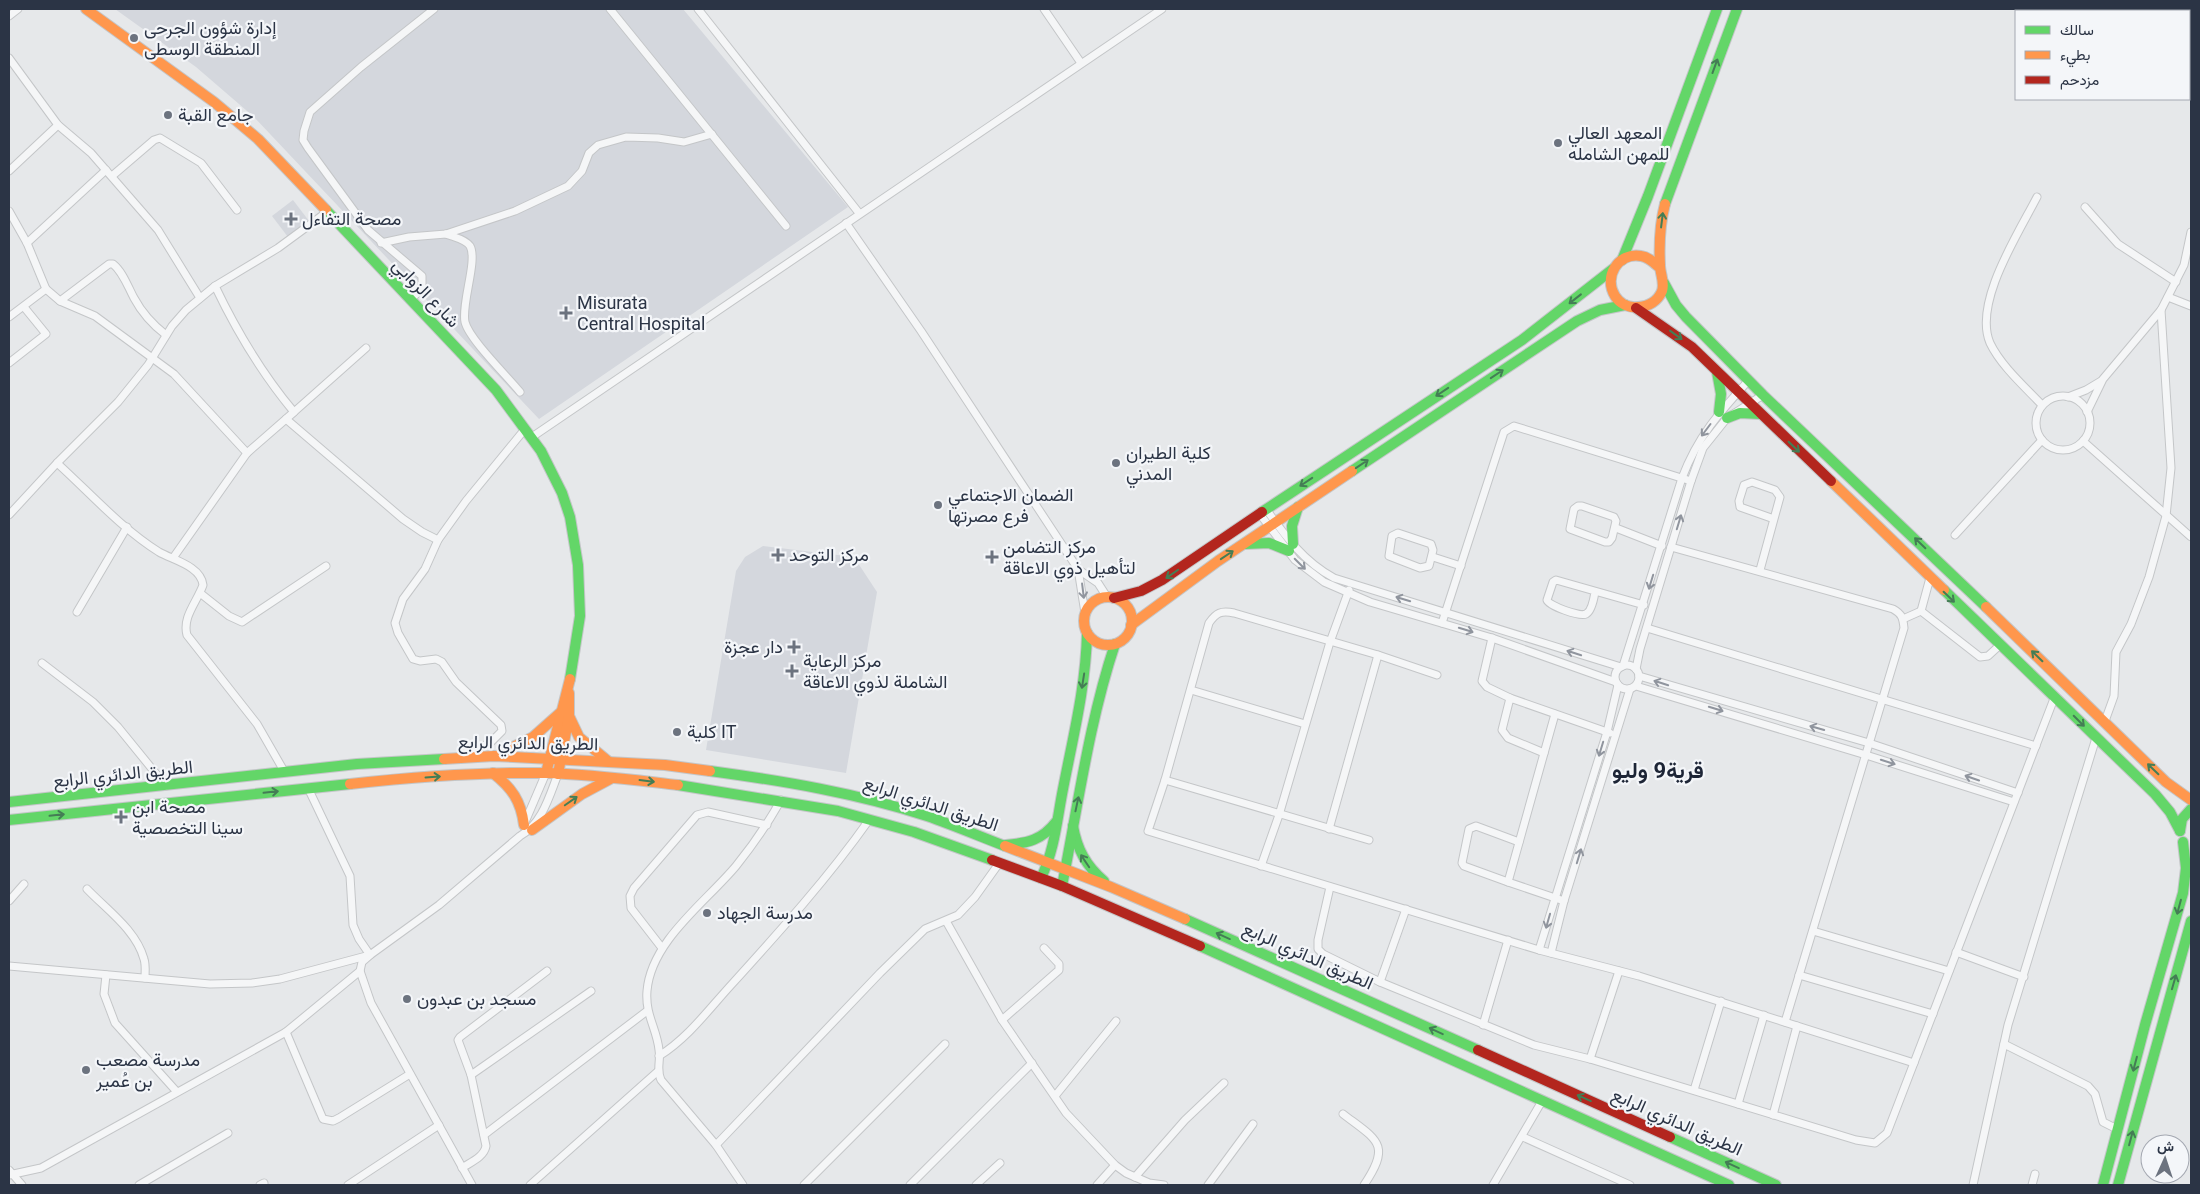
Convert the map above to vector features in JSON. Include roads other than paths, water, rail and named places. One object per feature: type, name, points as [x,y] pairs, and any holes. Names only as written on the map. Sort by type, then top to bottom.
[{"type":"street","points":[[9,16],[18,9]]},
{"type":"street","name":"شارع الزوابي","points":[[86,9],[214,102],[258,139],[496,390],[532,437],[550,467],[562,493],[570,517],[578,564],[580,616],[564,714]]},
{"type":"street","points":[[410,300],[422,289],[422,276],[368,230],[303,140],[310,112],[361,67],[434,9]]},
{"type":"street","points":[[610,9],[786,226]]},
{"type":"street","points":[[698,9],[859,213]]},
{"type":"street","points":[[1044,9],[1081,63]]},
{"type":"street","points":[[532,437],[859,213],[1162,9]]},
{"type":"street","points":[[1622,260],[1648,196],[1717,9]]},
{"type":"street","points":[[1737,9],[1662,216],[1660,268],[1664,283],[1676,305],[1763,395],[1934,556],[2166,782],[2191,800]]},
{"type":"street","points":[[9,58],[58,125],[80,142],[158,230],[200,298]]},
{"type":"street","points":[[9,171],[58,125]]},
{"type":"street","points":[[382,243],[409,237],[446,234],[515,211],[568,186],[582,171],[589,153],[598,145],[626,137],[658,138],[684,142],[712,134]]},
{"type":"street","points":[[27,244],[109,173],[154,140],[160,138],[201,163],[237,210]]},
{"type":"street","points":[[2037,197],[1991,290],[1985,318],[1987,334],[1996,353],[2042,405]]},
{"type":"street","points":[[2086,207],[2118,244],[2176,282]]},
{"type":"street","points":[[9,210],[27,244],[46,289],[60,301],[95,316],[136,348],[174,374],[247,453]]},
{"type":"street","points":[[9,515],[57,463],[118,402],[186,310],[215,286],[278,248],[326,212]]},
{"type":"street","points":[[846,223],[926,339],[1078,569],[1083,588],[1084,620],[1087,633],[1084,679],[1056,822],[1052,856],[1041,878]]},
{"type":"street","points":[[2087,412],[2076,400],[2068,397],[2058,397],[2042,405],[2037,414],[2037,432],[2049,446],[2058,449],[2067,450],[2083,441],[2089,426],[2087,412],[2103,379],[2161,310],[2184,265],[2191,232]]},
{"type":"street","points":[[446,234],[466,242],[471,248],[472,259],[465,312],[466,323],[472,335],[520,392]]},
{"type":"street","points":[[1085,613],[1094,602],[1141,591],[1162,580],[1522,340],[1628,256],[1643,255],[1656,262],[1660,268]]},
{"type":"street","points":[[60,301],[109,264],[113,264],[152,324],[166,335]]},
{"type":"street","points":[[1613,269],[1611,286],[1618,301],[1636,308],[1692,347],[1921,570],[2055,696],[2155,794],[2170,812],[2180,831],[2183,842],[2186,868],[2183,893],[2103,1185]]},
{"type":"street","points":[[1636,308],[1644,307],[1658,298],[1664,283]]},
{"type":"street","points":[[215,286],[226,310],[249,347],[294,412]]},
{"type":"street","points":[[9,317],[46,289]]},
{"type":"street","points":[[2168,297],[2191,306]]},
{"type":"street","points":[[1131,625],[1178,589],[1272,524],[1577,321],[1600,310],[1626,305]]},
{"type":"street","points":[[9,363],[46,334],[24,307]]},
{"type":"street","points":[[2105,721],[2114,696],[2116,652],[2131,624],[2149,577],[2166,516],[2171,468],[2161,310]]},
{"type":"street","points":[[173,558],[247,453],[366,348]]},
{"type":"street","points":[[1717,371],[1723,415]]},
{"type":"street","points":[[2068,397],[2086,390],[2103,379]]},
{"type":"street","points":[[1551,953],[1564,901],[1614,735],[1638,672],[1640,649],[1691,481],[1703,448],[1738,391],[1749,380]]},
{"type":"street","points":[[1622,667],[1644,605],[1682,478],[1698,441],[1723,415],[1763,395]]},
{"type":"street","points":[[1723,415],[1740,413],[1760,414]]},
{"type":"street","points":[[286,419],[403,519],[438,540]]},
{"type":"street","points":[[1442,623],[1504,432],[1510,426],[1691,481]]},
{"type":"street","points":[[461,757],[492,742],[502,731],[502,725],[456,682],[442,662],[436,659],[420,661],[413,659],[395,623],[403,599],[426,570],[438,540],[455,515],[525,429]]},
{"type":"street","points":[[1955,535],[2042,440]]},
{"type":"street","points":[[2083,441],[2191,537]]},
{"type":"street","points":[[57,463],[127,527],[152,547],[190,567],[199,575],[203,585],[186,620],[184,627],[187,635],[257,724],[284,771]]},
{"type":"street","points":[[1760,570],[1774,519],[1780,497],[1779,494],[1752,482],[1744,485],[1739,501],[1740,507],[1774,519]]},
{"type":"street","points":[[1582,506],[1614,518],[1616,528],[1612,538],[1605,542],[1572,531],[1570,527],[1574,509],[1582,506]]},
{"type":"street","points":[[1291,548],[1292,526],[1298,507]]},
{"type":"street","points":[[1263,511],[1309,572],[1348,594],[1492,638],[1617,684],[1624,689],[1633,688],[1866,755],[2014,802]]},
{"type":"street","points":[[77,612],[127,527]]},
{"type":"street","points":[[1616,528],[1662,546]]},
{"type":"street","points":[[1398,533],[1431,544],[1433,557],[1429,566],[1425,568],[1392,558],[1388,553],[1392,536],[1398,533]]},
{"type":"street","points":[[1244,544],[1270,543],[1291,548],[1316,568],[1350,584],[1622,667]]},
{"type":"street","points":[[1671,547],[1760,570],[1893,609],[1900,613],[1903,619],[1904,628],[1883,700],[1785,1022]]},
{"type":"street","points":[[1921,570],[1934,556]]},
{"type":"street","points":[[1433,557],[1461,566]]},
{"type":"street","points":[[200,593],[230,616],[242,622],[326,566]]},
{"type":"street","points":[[1078,569],[1098,583],[1110,598],[1120,601],[1130,611],[1131,625],[1126,637],[1115,644],[1099,644],[1087,633]]},
{"type":"street","points":[[1921,611],[1930,578]]},
{"type":"street","points":[[1596,592],[1590,611],[1586,614],[1551,606],[1547,600],[1552,582],[1556,580],[1644,605]]},
{"type":"street","points":[[1261,866],[1279,815],[1330,642],[1350,584]]},
{"type":"street","points":[[1437,675],[1378,655],[1234,613],[1224,611],[1216,613],[1209,623],[1165,780],[1148,831],[1540,950],[1721,1001],[1914,1063]]},
{"type":"street","points":[[1903,619],[1921,611]]},
{"type":"street","points":[[1921,611],[1980,657],[1988,656],[2000,645]]},
{"type":"street","points":[[1647,628],[2036,746]]},
{"type":"street","points":[[1492,638],[1482,682],[1487,687],[1510,698],[1614,735]]},
{"type":"street","points":[[1062,886],[1102,692],[1115,644]]},
{"type":"street","points":[[1329,829],[1378,655]]},
{"type":"street","points":[[42,663],[93,702],[118,727],[166,786]]},
{"type":"street","points":[[1540,950],[1607,732],[1617,684],[1616,672],[1628,665],[1638,672],[1869,743],[2018,793]]},
{"type":"street","points":[[1191,690],[1305,724]]},
{"type":"street","points":[[1330,886],[1318,940],[1318,949],[1323,954],[1380,982],[1534,1045],[1590,1059],[1856,1140],[1875,1142],[1887,1133],[2055,696]]},
{"type":"street","points":[[1510,698],[1502,730],[1504,734],[1508,738],[1544,753]]},
{"type":"street","points":[[494,756],[524,745],[536,738],[564,714]]},
{"type":"street","points":[[528,827],[564,714]]},
{"type":"street","points":[[472,1185],[371,1003],[360,971],[362,962],[370,955],[432,910],[520,836],[528,827],[548,800],[558,774],[564,714]]},
{"type":"street","points":[[564,714],[582,743],[608,761]]},
{"type":"street","points":[[1508,882],[1555,714]]},
{"type":"street","points":[[1973,1185],[2004,1044],[2096,738]]},
{"type":"street","name":"الطريق الدائري الرابع","points":[[9,802],[357,764],[494,756],[665,765],[791,782],[860,797],[927,816],[1111,887],[1285,963],[1776,1185]]},
{"type":"street","points":[[493,773],[517,793],[528,827]]},
{"type":"street","name":"الطريق الدائري الرابع","points":[[9,820],[308,788],[493,773],[546,773],[614,777],[781,800],[838,811],[914,832],[1062,886],[1200,946],[1729,1185]]},
{"type":"street","points":[[528,827],[614,777]]},
{"type":"street","points":[[1165,780],[1369,840]]},
{"type":"street","points":[[308,788],[350,876],[353,925],[359,939],[370,955]]},
{"type":"street","points":[[743,1185],[716,1145],[660,1080],[657,1072],[659,1049],[647,1011],[647,989],[652,970],[662,948],[736,866],[767,825],[781,800]]},
{"type":"street","points":[[2180,831],[2182,819],[2191,809]]},
{"type":"street","points":[[662,948],[631,908],[630,902],[634,888],[690,822],[703,813],[708,812],[767,825]]},
{"type":"street","points":[[659,1056],[674,1046],[742,972],[838,864],[869,820]]},
{"type":"street","points":[[1005,846],[1031,843],[1041,839],[1056,822]]},
{"type":"street","points":[[1073,826],[1075,843],[1082,860],[1111,887]]},
{"type":"street","points":[[1519,842],[1476,826],[1469,829],[1462,863],[1464,866],[1564,901]]},
{"type":"street","points":[[2183,842],[2191,851]]},
{"type":"street","points":[[716,1145],[925,929],[958,915],[975,897],[1000,862]]},
{"type":"street","points":[[9,901],[24,884]]},
{"type":"street","points":[[87,890],[130,933],[140,947],[145,961],[145,978]]},
{"type":"street","points":[[1380,982],[1406,910]]},
{"type":"street","points":[[946,921],[1002,1020],[1055,1096],[1094,1144],[1115,1166],[1135,1177],[1164,1185]]},
{"type":"street","points":[[2118,1185],[2191,921]]},
{"type":"street","points":[[1813,931],[1949,971]]},
{"type":"street","points":[[1483,1025],[1508,940]]},
{"type":"street","points":[[1002,1020],[1059,970],[1059,964],[1044,948]]},
{"type":"street","points":[[1956,952],[2024,977]]},
{"type":"street","points":[[9,966],[210,984],[252,983],[280,979],[370,955]]},
{"type":"street","points":[[10,1173],[41,1168],[286,1032],[360,971]]},
{"type":"street","points":[[462,1168],[485,1151],[484,1135],[472,1076],[458,1040],[547,971]]},
{"type":"street","points":[[1590,1059],[1619,971]]},
{"type":"street","points":[[106,975],[104,994],[115,1023],[177,1092]]},
{"type":"street","points":[[1799,975],[1932,1014]]},
{"type":"street","points":[[472,1076],[591,992]]},
{"type":"street","points":[[1694,1090],[1721,1001]]},
{"type":"street","points":[[484,1135],[647,1011]]},
{"type":"street","points":[[1738,1104],[1764,1015]]},
{"type":"street","points":[[1055,1096],[1116,1021]]},
{"type":"street","points":[[1773,1115],[1797,1026]]},
{"type":"street","points":[[286,1032],[323,1119],[328,1121],[339,1118],[410,1074]]},
{"type":"street","points":[[804,1185],[945,1044]]},
{"type":"street","points":[[2004,1044],[2088,1086],[2095,1094],[2103,1122],[2117,1129]]},
{"type":"street","points":[[910,1185],[1032,1063]]},
{"type":"street","points":[[530,1185],[657,1072]]},
{"type":"street","points":[[1135,1177],[1185,1120],[1224,1083]]},
{"type":"street","points":[[1492,1185],[1523,1137],[1542,1101]]},
{"type":"street","points":[[1343,1114],[1374,1138],[1378,1144],[1378,1160],[1364,1185]]},
{"type":"street","points":[[1208,1185],[1253,1124]]},
{"type":"street","points":[[348,1185],[439,1125]]},
{"type":"street","points":[[139,1185],[228,1133]]},
{"type":"street","points":[[1523,1137],[1630,1185]]},
{"type":"street","points":[[976,1185],[1000,1163]]},
{"type":"street","points":[[1097,1185],[1115,1166]]},
{"type":"street","points":[[10,1173],[22,1185]]},
{"type":"street","points":[[2032,1185],[2035,1174]]},
{"type":"place","name":"إدارة شؤون الجرحى المنطقة الوسطى","points":[[134,38]]},
{"type":"place","name":"جامع القبة","points":[[168,115]]},
{"type":"place","name":"المعهد العالي للمهن الشامله","points":[[1558,143]]},
{"type":"place","name":"مصحة التفاءل","points":[[291,219]]},
{"type":"place","name":"Misurata Central Hospital","points":[[566,313]]},
{"type":"place","name":"كلية الطيران المدني","points":[[1116,463]]},
{"type":"place","name":"الضمان الاجتماعي فرع مصرتها","points":[[938,505]]},
{"type":"place","name":"مركز التوحد","points":[[778,555]]},
{"type":"place","name":"مركز التضامن لتأهيل ذوي الاعاقة","points":[[992,557]]},
{"type":"place","name":"دار عجزة","points":[[794,647]]},
{"type":"place","name":"مركز الرعاية الشاملة لذوي الاعاقة","points":[[792,671]]},
{"type":"place","name":"كلية IT","points":[[677,732]]},
{"type":"place","name":"مصحة ابن سينا التخصصية","points":[[121,817]]},
{"type":"place","name":"مدرسة الجهاد","points":[[707,913]]},
{"type":"place","name":"مسجد بن عبدون","points":[[407,999]]},
{"type":"place","name":"مدرسة مصعب بن عُمير","points":[[86,1070]]},
{"type":"district","name":"قرية9 وليو","points":[[1658,770]]}]
